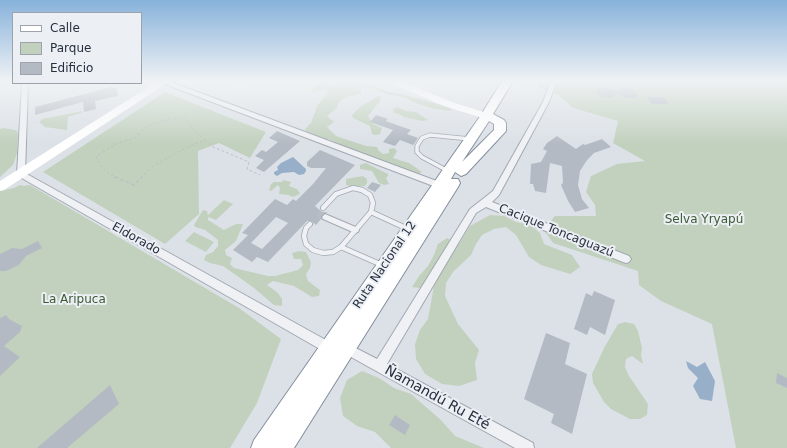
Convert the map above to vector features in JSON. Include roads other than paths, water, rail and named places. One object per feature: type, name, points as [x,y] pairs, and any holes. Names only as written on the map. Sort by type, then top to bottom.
[{"type":"highway","name":"Ruta Nacional 12","points":[[282,448],[490,117],[498,102]]},
{"type":"highway","name":"Ruta Nacional 12","points":[[262,448],[439,185],[455,171],[470,139],[502,102]]},
{"type":"main road","points":[[0,187],[134,102]]},
{"type":"main road","points":[[443,102],[490,117]]},
{"type":"street","points":[[21,174],[24,102]]},
{"type":"street","points":[[218,102],[439,185]]},
{"type":"street","points":[[379,366],[473,211],[496,193],[546,102]]},
{"type":"street","name":"Eldorado","points":[[21,174],[329,348]]},
{"type":"street","name":"Cacique Toncaguazú","points":[[485,203],[626,259]]},
{"type":"street","points":[[325,217],[355,230]]},
{"type":"street","name":"Ñamandú Ru Eté","points":[[346,348],[528,448]]},
{"type":"lane","points":[[455,171],[422,157],[417,152],[417,146],[422,138],[430,135],[470,139]]},
{"type":"lane","points":[[310,224],[306,228],[304,236],[306,244],[313,250],[323,253],[333,252],[342,247],[371,212],[374,203],[370,195],[362,190],[353,188],[336,194],[323,208]]},
{"type":"lane","points":[[371,212],[409,230]]},
{"type":"lane","points":[[342,247],[384,266]]},
{"type":"water","points":[[293,157],[306,169],[304,174],[299,175],[294,172],[282,173],[277,176],[274,174],[274,172],[278,170],[277,167],[281,163]]},
{"type":"water","points":[[686,361],[697,367],[705,362],[715,381],[712,401],[700,399],[693,386],[698,378],[688,368]]},
{"type":"tunnel","points":[[318,214],[325,217]]},
{"type":"park label","name":"Selva Yryapú","points":[[704,220]]},
{"type":"park label","name":"La Aripuca","points":[[74,300]]}]
